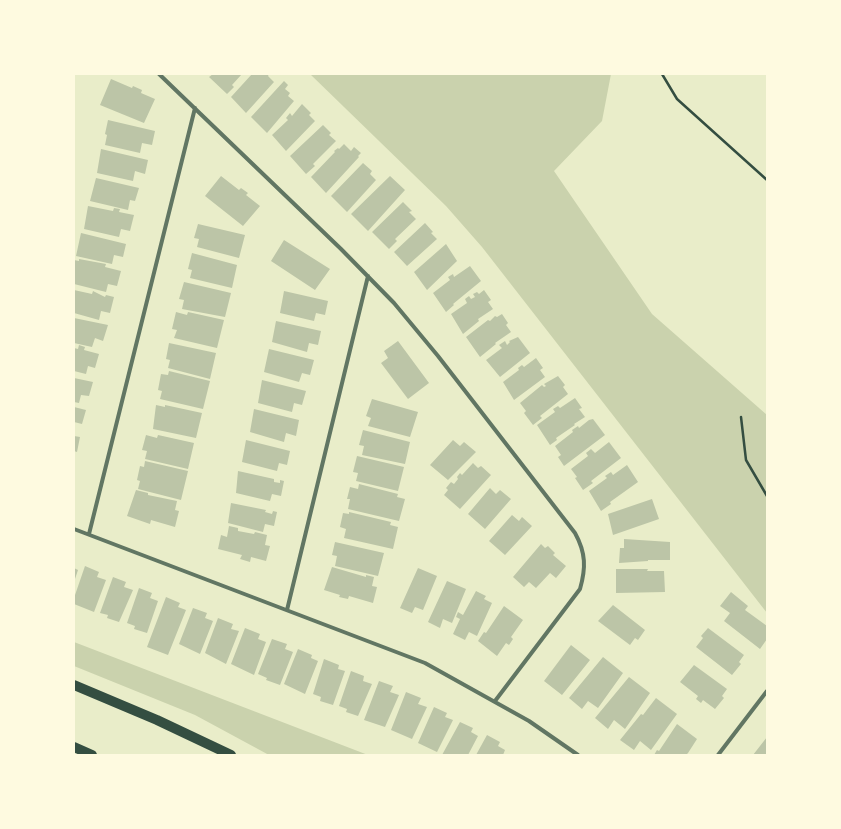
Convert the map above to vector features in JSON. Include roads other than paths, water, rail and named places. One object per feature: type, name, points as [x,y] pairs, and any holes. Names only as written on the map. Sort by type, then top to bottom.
[{"type":"main road","points":[[74,685],[157,720],[231,755]]},
{"type":"main road","points":[[74,747],[92,755]]},
{"type":"street","points":[[159,74],[394,303],[438,356],[575,533],[582,545],[585,559],[584,574],[580,589],[495,701]]},
{"type":"street","points":[[89,534],[195,108]]},
{"type":"street","points":[[287,610],[368,276]]},
{"type":"street","points":[[74,529],[425,663],[529,721],[578,755]]},
{"type":"street","points":[[718,755],[767,691]]}]
